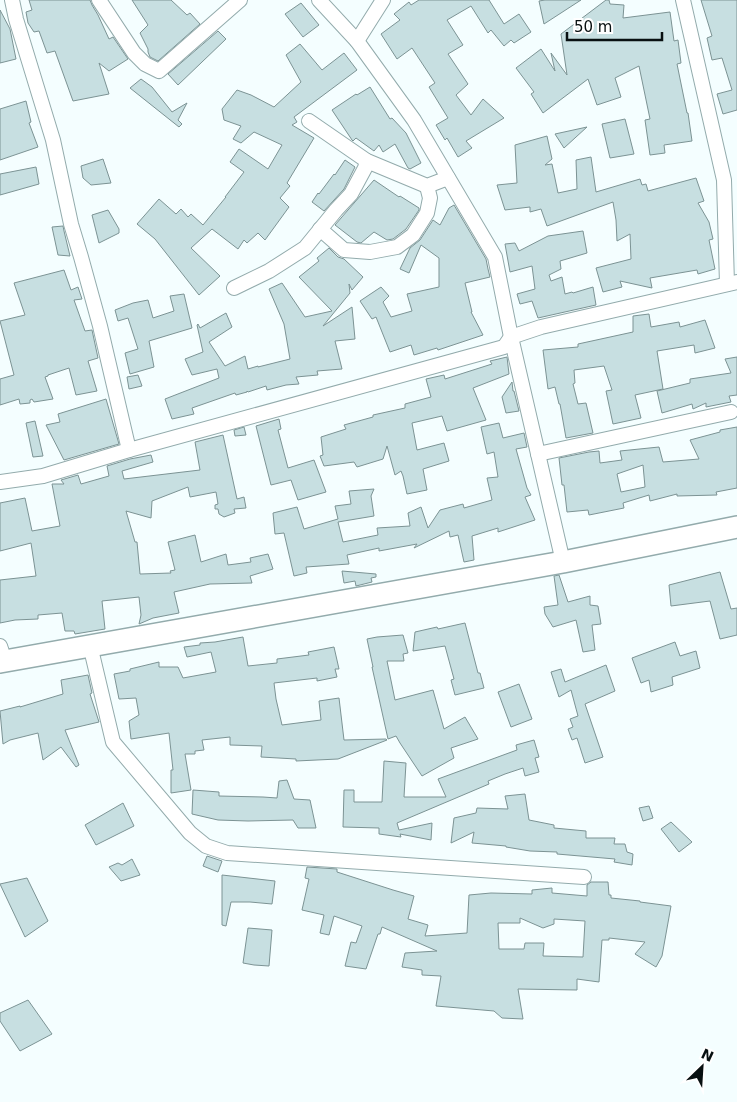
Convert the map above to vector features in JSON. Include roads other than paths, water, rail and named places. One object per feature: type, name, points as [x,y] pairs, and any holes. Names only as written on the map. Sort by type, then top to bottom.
[{"type":"main road","points":[[2,656],[90,645],[563,562],[737,527]]},
{"type":"street","points":[[12,0],[16,20],[53,140],[71,224],[100,326],[129,450]]},
{"type":"street","points":[[99,0],[134,53],[145,64],[159,71],[240,0]]},
{"type":"street","points":[[319,0],[357,42],[414,120],[495,257],[511,338],[563,562]]},
{"type":"street","points":[[357,42],[383,0]]},
{"type":"street","points":[[0,482],[43,476],[129,450],[504,346],[511,338],[541,327],[732,283],[724,180],[683,0]]},
{"type":"street","points":[[310,121],[367,161],[426,186],[448,178]]},
{"type":"street","points":[[234,288],[270,271],[304,248],[351,194],[367,161]]},
{"type":"street","points":[[320,229],[344,250],[370,252],[397,247],[413,235],[427,213],[430,198],[426,186]]},
{"type":"street","points":[[538,454],[731,412]]},
{"type":"street","points":[[90,645],[113,742],[190,833],[206,846],[227,853],[584,878]]}]
